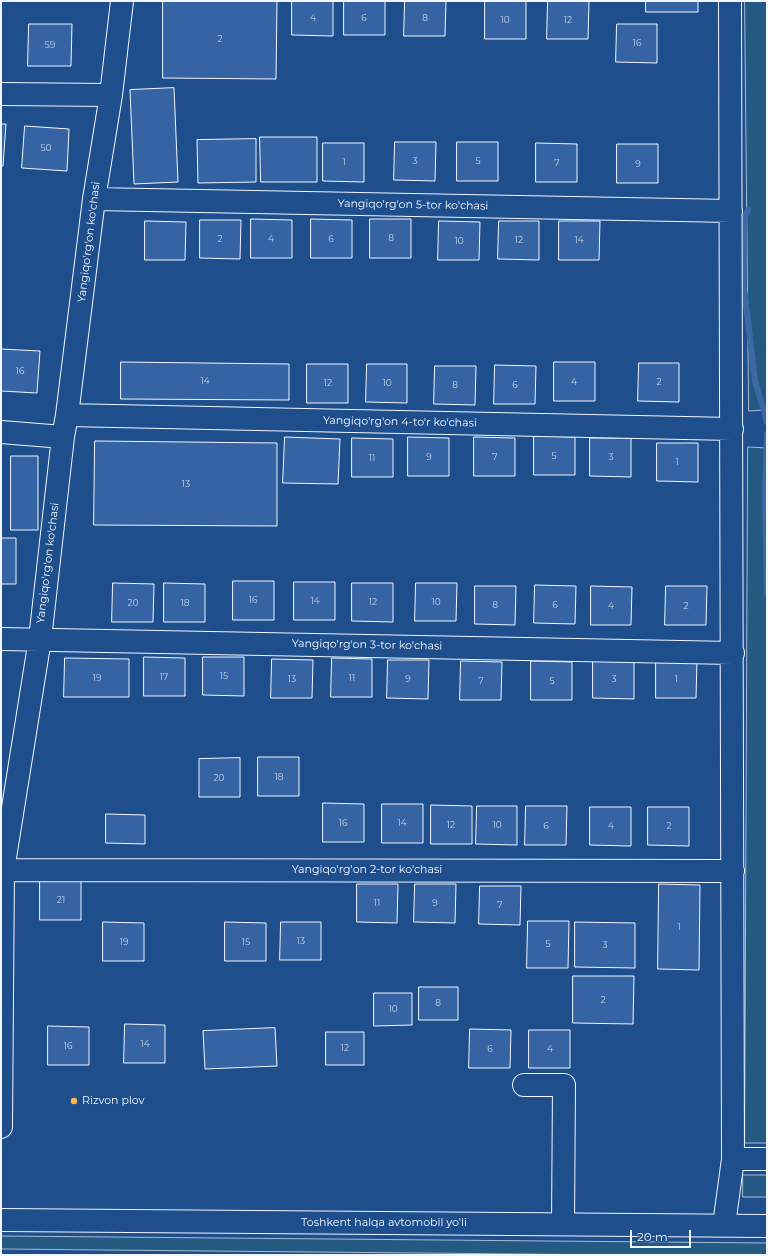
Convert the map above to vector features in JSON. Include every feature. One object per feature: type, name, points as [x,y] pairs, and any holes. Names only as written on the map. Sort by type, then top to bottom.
[{"type":"main road","name":"Yangiqo'rg'on ko'chasi","points":[[1,1127],[2,870],[40,639],[63,437],[94,199],[111,95],[122,1]]},
{"type":"main road","points":[[724,1225],[733,1159],[733,653],[730,1]]},
{"type":"main road","points":[[1,94],[111,95]]},
{"type":"main road","name":"Yangiqo'rg'on 5-tor ko'chasi","points":[[94,199],[731,211]]},
{"type":"main road","name":"Yangiqo'rg'on 4-to'r ko'chasi","points":[[67,415],[732,429]]},
{"type":"main road","points":[[1,432],[63,437]]},
{"type":"main road","name":"Yangiqo'rg'on 3-tor ko'chasi","points":[[1,639],[733,653]]},
{"type":"main road","name":"Yangiqo'rg'on 2-tor ko'chasi","points":[[2,870],[733,871]]},
{"type":"main road","points":[[524,1085],[564,1085],[562,1224]]},
{"type":"main road","points":[[733,1159],[767,1159]]},
{"type":"main road","name":"Toshkent halqa avtomobil yo'li","points":[[1,1220],[767,1226]]},
{"type":"shaded area","points":[[745,1],[767,1],[767,410],[749,411]]},
{"type":"shaded area","points":[[748,447],[767,448],[767,1143],[745,1143]]},
{"type":"shaded area","points":[[743,1175],[767,1175],[767,1197],[743,1197]]},
{"type":"shaded area","points":[[1,1236],[767,1243],[767,1255],[1,1249]]},
{"type":"building","points":[[163,1],[277,1],[276,79],[163,78]]},
{"type":"building","points":[[292,1],[333,1],[333,36],[292,35]]},
{"type":"building","points":[[344,1],[385,1],[385,35],[344,35]]},
{"type":"building","points":[[405,1],[446,1],[445,36],[404,36]]},
{"type":"building","points":[[485,1],[526,1],[526,39],[485,39]]},
{"type":"building","points":[[548,1],[589,1],[588,39],[547,39]]},
{"type":"building","points":[[646,1],[698,1],[698,12],[646,12]]},
{"type":"building","points":[[29,24],[72,24],[71,66],[28,66]]},
{"type":"building","points":[[617,24],[657,24],[657,63],[616,62]]},
{"type":"building","points":[[174,88],[178,182],[134,184],[130,90]]},
{"type":"building","points":[[1,124],[6,124],[3,166],[1,166]]},
{"type":"building","points":[[25,126],[69,129],[67,171],[22,168]]},
{"type":"building","points":[[260,137],[317,137],[317,182],[261,182]]},
{"type":"building","points":[[256,139],[256,182],[198,183],[197,140]]},
{"type":"building","points":[[395,142],[436,142],[435,181],[394,180]]},
{"type":"building","points":[[457,142],[498,142],[498,181],[457,181]]},
{"type":"building","points":[[323,143],[364,143],[364,182],[323,181]]},
{"type":"building","points":[[536,143],[577,144],[577,182],[536,182]]},
{"type":"building","points":[[617,144],[658,144],[658,183],[617,183]]},
{"type":"building","points":[[251,219],[292,220],[292,258],[251,258]]},
{"type":"building","points":[[311,219],[352,220],[352,258],[311,258]]},
{"type":"building","points":[[370,219],[411,219],[411,258],[370,258]]},
{"type":"building","points":[[200,220],[241,220],[240,259],[200,258]]},
{"type":"building","points":[[145,221],[186,222],[185,260],[145,260]]},
{"type":"building","points":[[439,221],[480,222],[479,260],[438,260]]},
{"type":"building","points":[[499,221],[539,221],[539,260],[498,259]]},
{"type":"building","points":[[559,221],[600,221],[599,260],[559,260]]},
{"type":"building","points":[[1,349],[40,351],[37,393],[1,391]]},
{"type":"building","points":[[121,362],[289,364],[289,400],[121,399]]},
{"type":"building","points":[[554,362],[595,362],[595,401],[554,401]]},
{"type":"building","points":[[639,363],[679,363],[679,402],[638,401]]},
{"type":"building","points":[[307,364],[348,364],[348,403],[307,403]]},
{"type":"building","points":[[367,364],[407,364],[407,403],[366,402]]},
{"type":"building","points":[[495,365],[536,366],[535,404],[494,404]]},
{"type":"building","points":[[435,366],[476,366],[475,405],[434,404]]},
{"type":"building","points":[[534,436],[575,437],[575,475],[534,475]]},
{"type":"building","points":[[285,437],[340,439],[338,484],[283,483]]},
{"type":"building","points":[[408,437],[449,438],[449,476],[408,476]]},
{"type":"building","points":[[474,437],[515,438],[515,476],[474,476]]},
{"type":"building","points":[[352,438],[393,439],[393,477],[352,477]]},
{"type":"building","points":[[590,438],[631,438],[631,477],[590,476]]},
{"type":"building","points":[[95,441],[277,443],[277,526],[94,525]]},
{"type":"building","points":[[657,443],[698,443],[698,482],[657,481]]},
{"type":"building","points":[[11,456],[38,456],[38,530],[11,530]]},
{"type":"building","points":[[1,538],[16,538],[16,584],[1,584]]},
{"type":"building","points":[[233,581],[274,581],[274,620],[233,620]]},
{"type":"building","points":[[294,582],[335,582],[335,620],[294,620]]},
{"type":"building","points":[[113,583],[154,584],[153,622],[112,622]]},
{"type":"building","points":[[164,583],[205,584],[205,622],[164,622]]},
{"type":"building","points":[[352,583],[393,583],[393,622],[352,621]]},
{"type":"building","points":[[416,583],[457,583],[456,621],[415,621]]},
{"type":"building","points":[[535,585],[576,586],[575,624],[534,623]]},
{"type":"building","points":[[475,586],[516,586],[515,625],[475,624]]},
{"type":"building","points":[[591,586],[632,587],[631,625],[591,625]]},
{"type":"building","points":[[666,586],[707,586],[706,625],[665,625]]},
{"type":"building","points":[[144,657],[185,658],[185,696],[144,696]]},
{"type":"building","points":[[203,657],[244,657],[244,696],[203,695]]},
{"type":"building","points":[[65,658],[129,659],[129,697],[64,697]]},
{"type":"building","points":[[332,658],[372,659],[372,697],[331,697]]},
{"type":"building","points":[[272,659],[313,660],[312,698],[271,698]]},
{"type":"building","points":[[656,659],[697,660],[696,698],[656,698]]},
{"type":"building","points":[[388,660],[429,660],[428,699],[387,698]]},
{"type":"building","points":[[593,660],[634,660],[634,699],[593,698]]},
{"type":"building","points":[[461,661],[502,662],[501,700],[460,700]]},
{"type":"building","points":[[531,661],[572,662],[572,700],[531,700]]},
{"type":"building","points":[[258,757],[299,757],[299,796],[258,796]]},
{"type":"building","points":[[240,758],[240,797],[199,797],[199,759]]},
{"type":"building","points":[[323,803],[364,804],[364,842],[323,842]]},
{"type":"building","points":[[382,804],[423,804],[423,843],[382,843]]},
{"type":"building","points":[[431,805],[472,806],[472,844],[431,844]]},
{"type":"building","points":[[477,806],[517,806],[517,845],[476,844]]},
{"type":"building","points":[[526,806],[567,806],[566,845],[525,845]]},
{"type":"building","points":[[590,807],[631,807],[631,846],[590,845]]},
{"type":"building","points":[[648,807],[689,807],[689,846],[648,845]]},
{"type":"building","points":[[106,814],[145,815],[145,844],[106,843]]},
{"type":"building","points":[[40,881],[81,881],[81,920],[40,920]]},
{"type":"building","points":[[357,884],[398,884],[397,923],[357,922]]},
{"type":"building","points":[[415,884],[456,884],[455,923],[414,922]]},
{"type":"building","points":[[659,884],[700,885],[699,970],[658,969]]},
{"type":"building","points":[[480,886],[521,886],[520,925],[479,924]]},
{"type":"building","points":[[528,921],[569,921],[568,968],[527,968]]},
{"type":"building","points":[[103,922],[144,923],[144,961],[103,961]]},
{"type":"building","points":[[225,922],[266,923],[266,961],[225,961]]},
{"type":"building","points":[[281,922],[321,922],[321,960],[280,960]]},
{"type":"building","points":[[575,922],[635,923],[635,968],[575,967]]},
{"type":"building","points":[[573,976],[634,976],[633,1024],[573,1023]]},
{"type":"building","points":[[419,987],[458,987],[458,1020],[419,1020]]},
{"type":"building","points":[[374,993],[412,993],[412,1025],[374,1026]]},
{"type":"building","points":[[125,1024],[165,1025],[165,1063],[124,1063]]},
{"type":"building","points":[[48,1026],[89,1027],[89,1065],[48,1065]]},
{"type":"building","points":[[275,1028],[277,1066],[205,1069],[203,1031]]},
{"type":"building","points":[[470,1029],[511,1030],[510,1068],[469,1068]]},
{"type":"building","points":[[529,1030],[570,1030],[570,1068],[529,1068]]},
{"type":"building","points":[[326,1032],[364,1032],[364,1065],[326,1065]]},
{"type":"waterway","points":[[748,210],[744,219],[743,283],[755,381],[767,422]]},
{"type":"waterway","points":[[767,434],[765,495],[767,594]]},
{"type":"place","name":"Rizvon plov","points":[[74,1101]]}]
